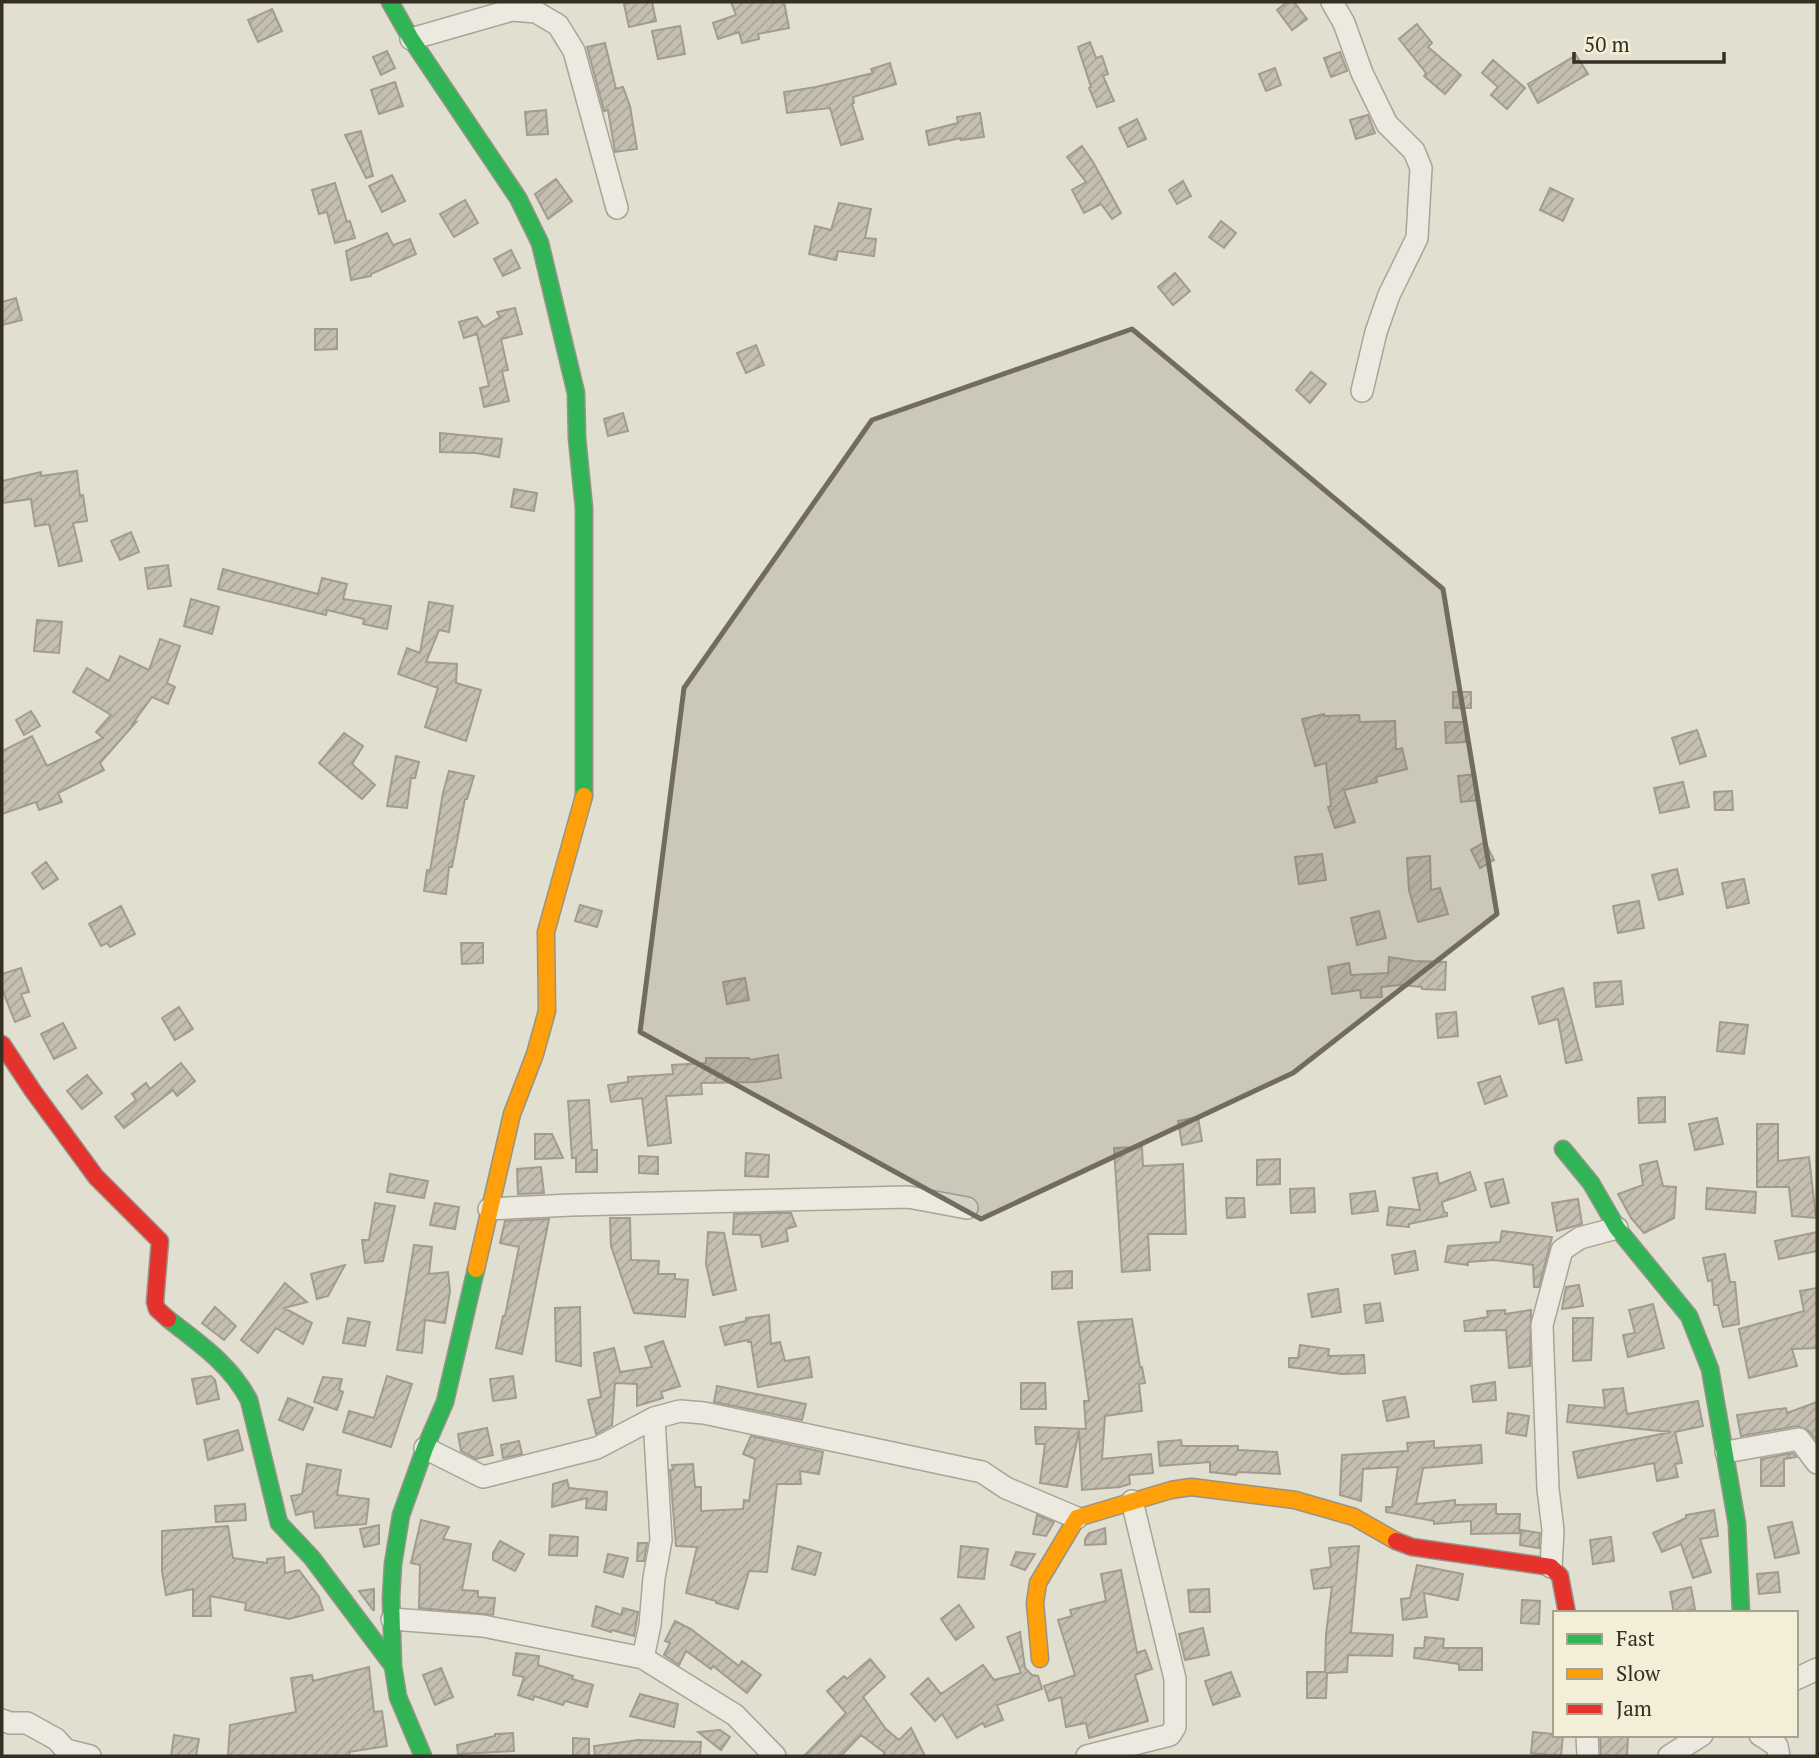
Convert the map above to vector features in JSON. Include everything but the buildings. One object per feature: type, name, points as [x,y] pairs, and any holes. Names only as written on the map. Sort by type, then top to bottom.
[{"type":"street","points":[[390,2],[411,40],[518,198],[540,243],[576,393],[577,438],[584,508],[584,797],[545,932],[547,1011],[535,1054],[512,1114],[445,1402],[401,1515],[393,1564],[393,1666],[398,1697],[423,1756]]},
{"type":"street","points":[[1332,2],[1344,23],[1362,73],[1387,124],[1414,151],[1421,168],[1417,238],[1389,295],[1376,332],[1362,391]]},
{"type":"street","points":[[411,40],[512,10],[536,12],[558,24],[574,51],[617,208]]},
{"type":"street","points":[[2,1044],[96,1177],[160,1241],[161,1255],[153,1301],[157,1309],[212,1351],[243,1386],[249,1400],[279,1523],[312,1558],[393,1666]]},
{"type":"street","points":[[1563,1149],[1591,1182],[1617,1228],[1689,1316],[1710,1369],[1737,1524],[1741,1611]]},
{"type":"street","points":[[489,1209],[908,1197],[967,1208]]},
{"type":"street","points":[[1551,1567],[1553,1530],[1548,1489],[1542,1325],[1562,1250],[1580,1238],[1617,1228]]},
{"type":"street","points":[[425,1448],[482,1477],[597,1448],[654,1418],[680,1411],[704,1413],[982,1472],[1006,1488],[1077,1518],[1132,1501],[1191,1488],[1295,1500],[1354,1517],[1412,1548],[1551,1567],[1560,1576],[1567,1611]]},
{"type":"street","points":[[643,1658],[661,1540],[654,1418]]},
{"type":"street","points":[[1726,1452],[1799,1438],[1817,1463]]},
{"type":"street","points":[[1087,1756],[1170,1735],[1175,1727],[1175,1679],[1132,1501]]},
{"type":"street","points":[[1040,1660],[1035,1603],[1038,1583],[1077,1518]]},
{"type":"street","points":[[392,1619],[483,1626],[643,1658],[734,1715],[775,1756]]},
{"type":"street","points":[[1798,1678],[1817,1669]]},
{"type":"street","points":[[2,1720],[27,1723],[56,1739],[66,1750],[90,1756]]},
{"type":"street","points":[[1587,1737],[1588,1756]]},
{"type":"street","points":[[1670,1756],[1699,1737]]},
{"type":"street","points":[[1762,1737],[1777,1746],[1779,1756]]},
{"type":"highlighted area","points":[[1132,329],[1443,589],[1497,914],[1293,1073],[981,1219],[640,1032],[684,688],[872,420]]},
{"type":"traffic: fast","points":[[390,2],[411,39],[518,198],[540,243],[576,393],[577,438],[584,508],[584,796]]},
{"type":"traffic: fast","points":[[1563,1149],[1591,1183],[1617,1228],[1689,1316],[1710,1369],[1737,1524],[1741,1611]]},
{"type":"traffic: fast","points":[[423,1756],[398,1697],[393,1666],[393,1564],[401,1515],[445,1402],[476,1269]]},
{"type":"traffic: fast","points":[[168,1319],[213,1355],[241,1387],[249,1400],[279,1523],[312,1558],[393,1666]]},
{"type":"traffic: slow","points":[[476,1269],[512,1114],[535,1054],[547,1011],[546,932],[584,796]]},
{"type":"traffic: slow","points":[[1040,1659],[1035,1603],[1038,1583],[1077,1518],[1171,1490],[1191,1487],[1295,1500],[1354,1517],[1396,1541]]},
{"type":"traffic: jam","points":[[2,1044],[96,1177],[160,1241],[155,1302],[157,1309],[168,1319]]},
{"type":"traffic: jam","points":[[1396,1541],[1412,1547],[1551,1567],[1560,1576],[1567,1611]]}]
